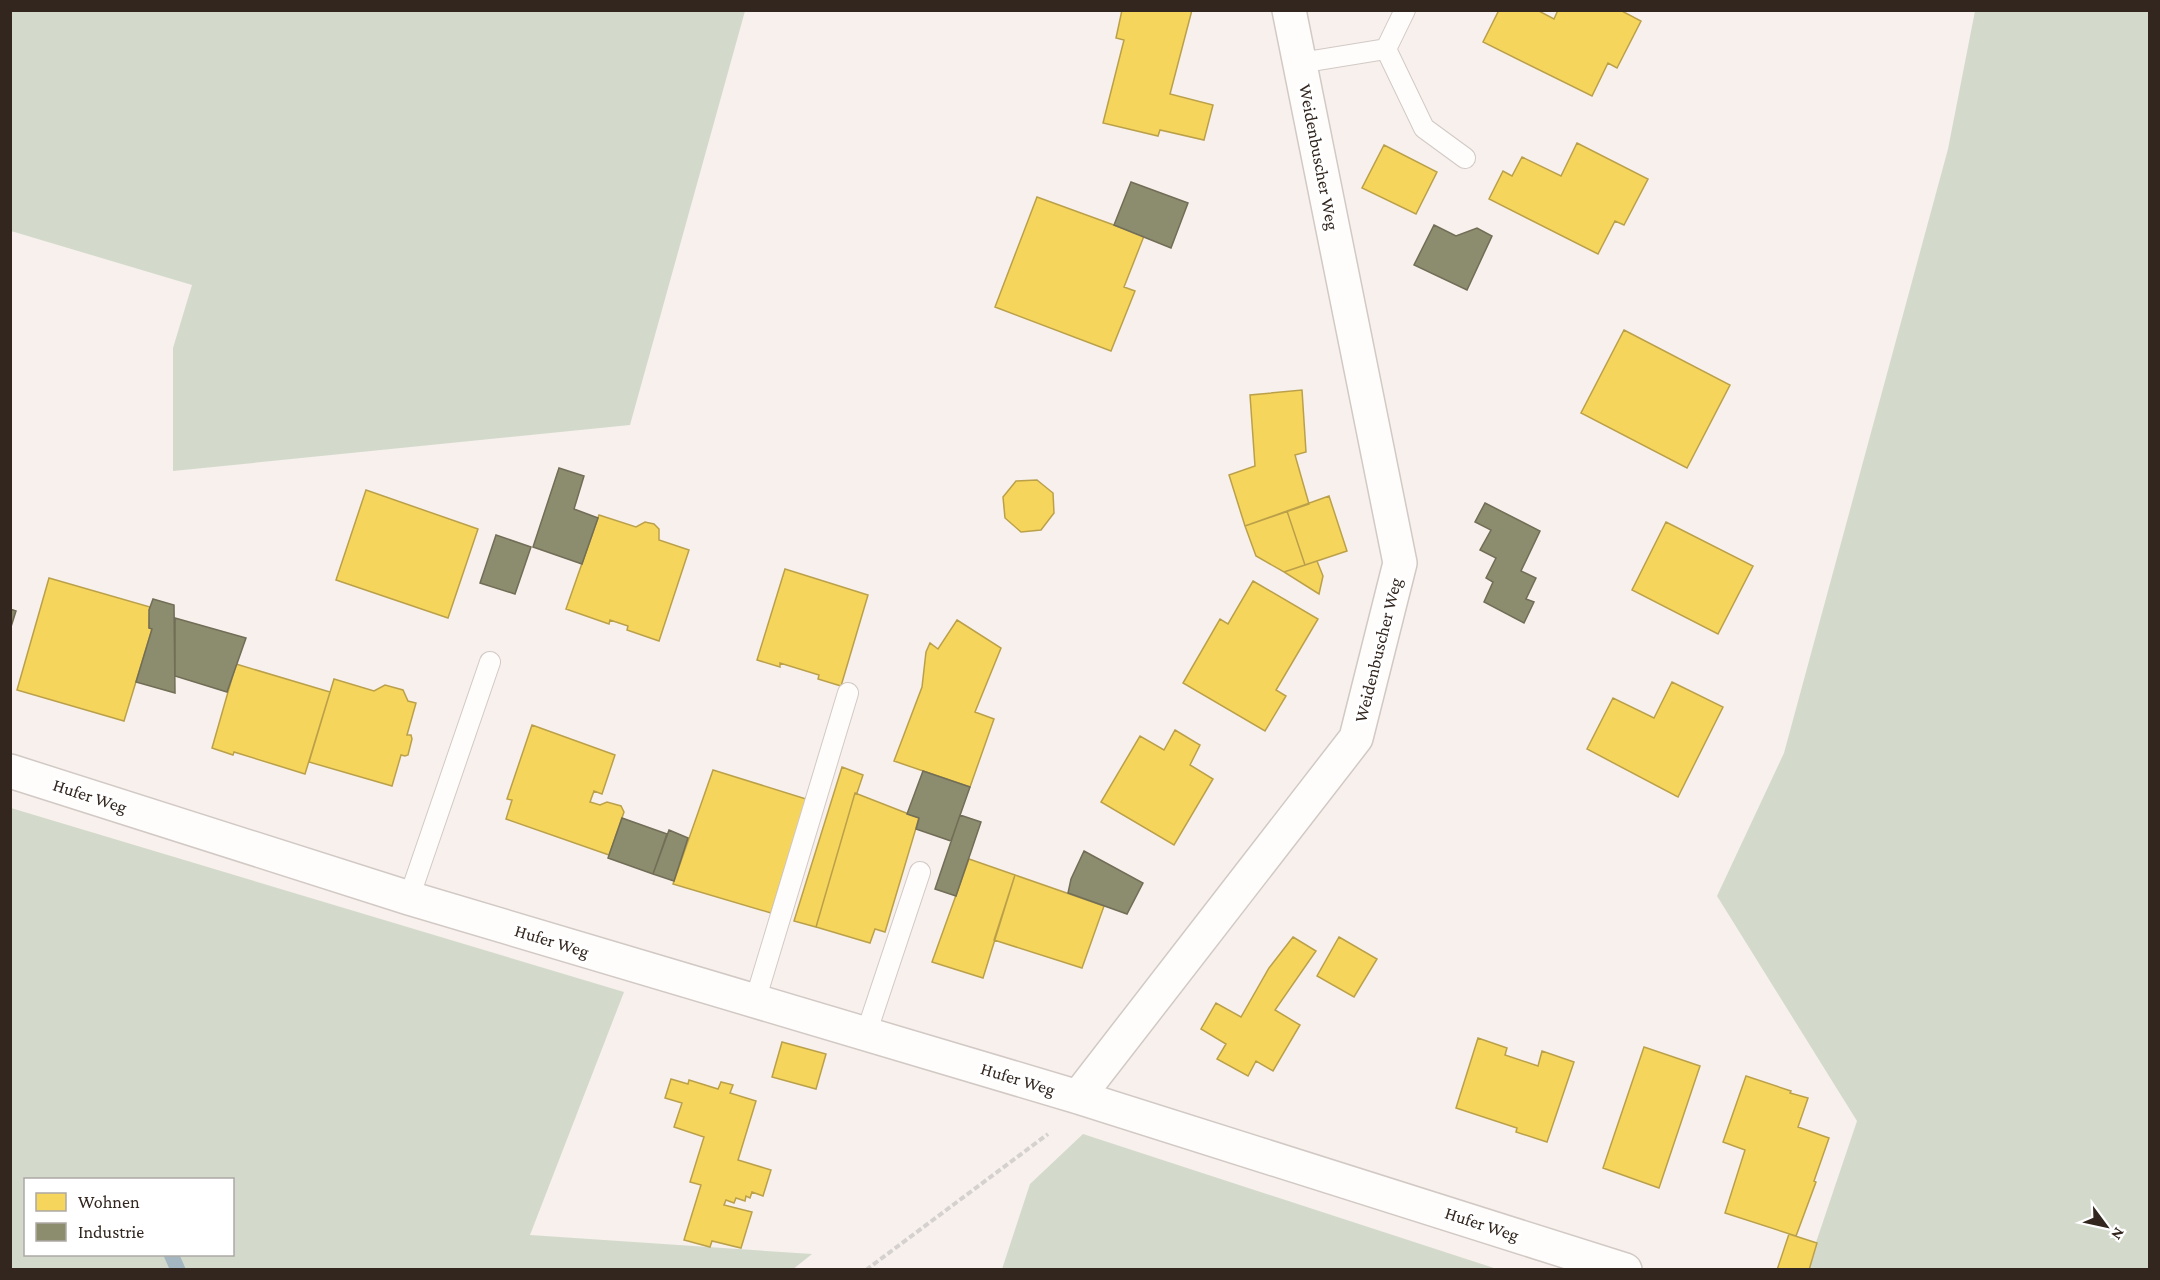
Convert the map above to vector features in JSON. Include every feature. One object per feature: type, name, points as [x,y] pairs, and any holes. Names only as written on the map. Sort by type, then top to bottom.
[{"type":"street","name":"Weidenbuscher Weg","points":[[1078,1097],[1356,738],[1400,563],[1289,10]]},
{"type":"street","name":"Hufer Weg","points":[[10,771],[409,898],[1078,1097],[1625,1269]]},
{"type":"lane","points":[[1386,49],[1405,10]]},
{"type":"lane","points":[[1300,63],[1386,49]]},
{"type":"lane","points":[[1386,49],[1424,128],[1465,158]]},
{"type":"lane","points":[[409,898],[489,662]]},
{"type":"lane","points":[[755,1001],[848,693]]},
{"type":"lane","points":[[866,1034],[920,872]]},
{"type":"path","points":[[866,1269],[1045,1138],[1078,1097]]},
{"type":"shaded area","points":[[10,11],[745,11],[630,425],[173,471],[173,348],[192,285],[11,231]]},
{"type":"shaded area","points":[[1975,11],[2149,11],[2149,1269],[1807,1269],[1857,1121],[1717,896],[1784,753],[1948,149]]},
{"type":"shaded area","points":[[11,808],[624,992],[530,1235],[812,1254],[792,1270],[11,1269]]},
{"type":"shaded area","points":[[1083,1134],[1497,1269],[1002,1269],[1030,1184]]},
{"type":"building: Wohnen","points":[[1122,10],[1192,10],[1170,94],[1213,105],[1204,140],[1160,130],[1158,136],[1103,123],[1124,40],[1116,38]]},
{"type":"building: Wohnen","points":[[1499,10],[1537,10],[1554,19],[1558,10],[1620,10],[1641,21],[1617,68],[1608,63],[1592,96],[1483,42]]},
{"type":"building: Wohnen","points":[[1577,143],[1648,179],[1624,225],[1615,221],[1598,254],[1489,199],[1503,171],[1512,176],[1522,157],[1561,176]]},
{"type":"building: Wohnen","points":[[1384,145],[1437,172],[1416,214],[1362,188]]},
{"type":"building: Wohnen","points":[[1037,197],[1144,236],[1124,287],[1135,291],[1111,351],[995,307]]},
{"type":"building: Wohnen","points":[[1624,330],[1730,385],[1687,468],[1581,413]]},
{"type":"building: Wohnen","points":[[1302,390],[1306,452],[1295,455],[1309,504],[1245,526],[1229,475],[1255,466],[1250,395]]},
{"type":"building: Wohnen","points":[[1037,480],[1053,493],[1054,513],[1041,530],[1021,532],[1005,518],[1003,497],[1016,481]]},
{"type":"building: Wohnen","points":[[366,490],[478,529],[448,618],[336,580]]},
{"type":"building: Wohnen","points":[[1329,496],[1347,551],[1305,565],[1287,511]]},
{"type":"building: Wohnen","points":[[1287,511],[1305,565],[1284,572],[1256,556],[1245,526]]},
{"type":"building: Wohnen","points":[[599,515],[636,527],[645,522],[654,524],[659,529],[659,540],[689,550],[659,641],[627,630],[628,626],[610,620],[609,624],[566,609]]},
{"type":"building: Wohnen","points":[[1666,522],[1753,566],[1718,634],[1632,590]]},
{"type":"building: Wohnen","points":[[1317,561],[1323,576],[1319,594],[1284,572]]},
{"type":"building: Wohnen","points":[[785,569],[868,595],[841,686],[818,679],[819,675],[780,663],[780,667],[757,660]]},
{"type":"building: Wohnen","points":[[49,578],[150,607],[149,628],[152,629],[124,721],[17,690]]},
{"type":"building: Wohnen","points":[[1253,581],[1318,619],[1276,690],[1286,696],[1265,731],[1183,683],[1220,619],[1228,624]]},
{"type":"building: Wohnen","points":[[957,620],[1001,648],[975,712],[994,719],[970,787],[894,761],[922,687],[926,652],[930,643],[938,649]]},
{"type":"building: Wohnen","points":[[236,664],[330,692],[305,774],[234,752],[233,755],[212,748]]},
{"type":"building: Wohnen","points":[[334,679],[374,691],[385,685],[403,690],[408,701],[416,703],[407,735],[411,735],[412,739],[408,755],[401,755],[392,786],[309,762]]},
{"type":"building: Wohnen","points":[[1672,682],[1723,707],[1678,797],[1587,749],[1613,698],[1654,718]]},
{"type":"building: Wohnen","points":[[532,725],[615,755],[602,794],[594,791],[590,802],[600,805],[607,802],[621,806],[624,812],[609,855],[506,819],[512,800],[507,799]]},
{"type":"building: Wohnen","points":[[1175,730],[1200,745],[1190,765],[1213,779],[1174,845],[1101,802],[1140,736],[1164,750]]},
{"type":"building: Wohnen","points":[[842,767],[863,775],[857,793],[855,793],[816,927],[794,921]]},
{"type":"building: Wohnen","points":[[713,770],[806,799],[771,913],[673,884]]},
{"type":"building: Wohnen","points":[[855,793],[919,818],[885,932],[875,929],[870,943],[816,927]]},
{"type":"building: Wohnen","points":[[969,859],[1015,875],[983,978],[932,962]]},
{"type":"building: Wohnen","points":[[1015,875],[1104,906],[1082,968],[994,940]]},
{"type":"building: Wohnen","points":[[1293,937],[1316,951],[1275,1010],[1300,1025],[1273,1071],[1256,1061],[1248,1076],[1217,1059],[1226,1044],[1201,1029],[1216,1003],[1241,1017],[1269,968]]},
{"type":"building: Wohnen","points":[[1339,937],[1377,959],[1354,997],[1317,976]]},
{"type":"building: Wohnen","points":[[1478,1038],[1507,1048],[1505,1055],[1538,1066],[1542,1051],[1574,1062],[1547,1142],[1516,1132],[1517,1128],[1456,1108]]},
{"type":"building: Wohnen","points":[[782,1042],[826,1054],[816,1089],[772,1077]]},
{"type":"building: Wohnen","points":[[1644,1047],[1700,1066],[1659,1188],[1603,1168]]},
{"type":"building: Wohnen","points":[[1746,1076],[1808,1098],[1798,1127],[1829,1138],[1796,1236],[1725,1213],[1745,1150],[1723,1142]]},
{"type":"building: Wohnen","points":[[671,1079],[688,1084],[689,1080],[718,1089],[721,1082],[733,1085],[730,1093],[756,1101],[738,1160],[771,1170],[763,1196],[752,1192],[750,1198],[746,1196],[745,1201],[736,1198],[734,1203],[726,1200],[724,1205],[752,1212],[741,1248],[712,1241],[710,1247],[684,1240],[701,1185],[690,1182],[704,1137],[674,1127],[682,1103],[665,1098]]},
{"type":"building: Wohnen","points":[[1789,1234],[1817,1243],[1809,1270],[1777,1270]]},
{"type":"building: Industrie","points":[[1131,182],[1188,203],[1171,248],[1114,225]]},
{"type":"building: Industrie","points":[[1434,225],[1456,236],[1477,228],[1492,236],[1467,290],[1414,265]]},
{"type":"building: Industrie","points":[[559,468],[584,476],[574,509],[598,518],[582,564],[533,547]]},
{"type":"building: Industrie","points":[[1485,503],[1540,531],[1521,571],[1536,578],[1526,599],[1534,602],[1524,623],[1484,602],[1493,582],[1486,578],[1496,558],[1480,550],[1491,530],[1475,522]]},
{"type":"building: Industrie","points":[[496,535],[531,547],[515,594],[480,583]]},
{"type":"building: Industrie","points":[[153,599],[174,605],[175,693],[136,682],[152,629],[149,628],[149,610]]},
{"type":"building: Industrie","points":[[10,609],[16,611],[10,630]]},
{"type":"building: Industrie","points":[[175,618],[246,638],[227,692],[175,676]]},
{"type":"building: Industrie","points":[[923,771],[970,787],[951,841],[916,829],[919,818],[907,814]]},
{"type":"building: Industrie","points":[[960,815],[981,822],[956,896],[935,889]]},
{"type":"building: Industrie","points":[[622,818],[667,834],[653,874],[608,858]]},
{"type":"building: Industrie","points":[[669,830],[688,838],[674,881],[653,874]]},
{"type":"building: Industrie","points":[[1084,851],[1143,883],[1127,914],[1068,893],[1071,879]]},
{"type":"waterway","points":[[172,1256],[178,1270]]}]
